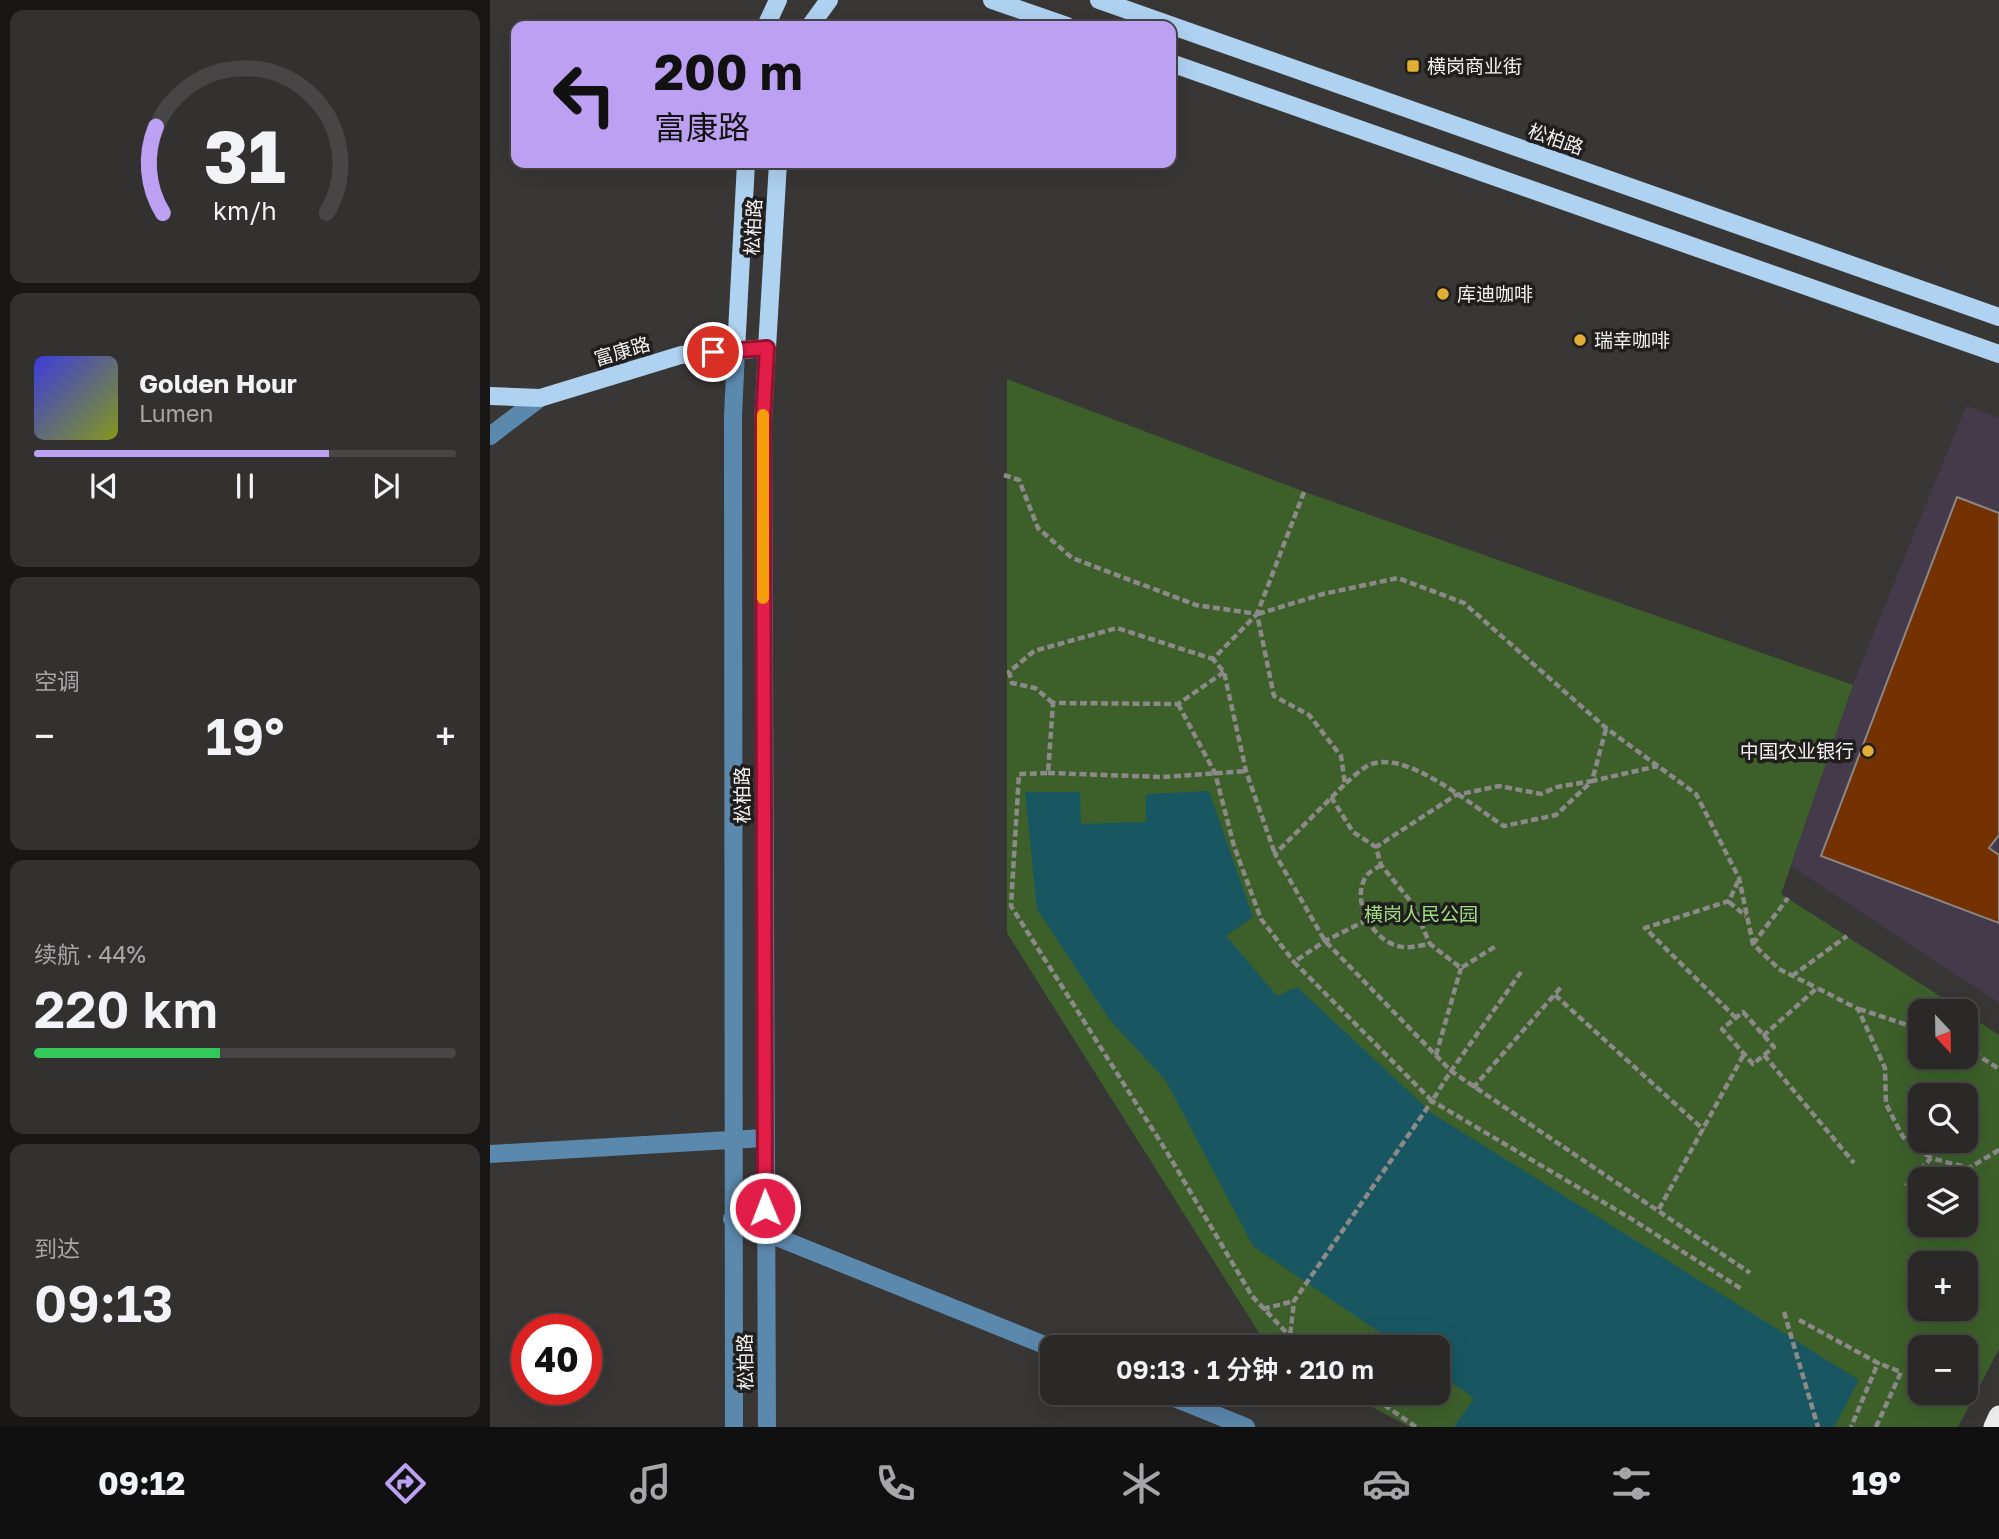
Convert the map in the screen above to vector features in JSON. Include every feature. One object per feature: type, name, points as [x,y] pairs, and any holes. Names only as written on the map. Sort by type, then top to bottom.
[{"type":"highway","points":[[1994,1427],[1999,1416]]},
{"type":"main road","points":[[768,21],[778,0]]},
{"type":"main road","points":[[814,21],[829,0]]},
{"type":"main road","points":[[992,0],[1053,21]]},
{"type":"main road","name":"松柏路","points":[[1099,0],[1159,21]]},
{"type":"main road","name":"松柏路","points":[[1176,27],[1999,317]]},
{"type":"main road","points":[[1176,65],[1999,354]]},
{"type":"main road","name":"松柏路","points":[[736,351],[746,168]]},
{"type":"main road","name":"松柏路","points":[[767,348],[778,168]]},
{"type":"main road","name":"富康路","points":[[490,396],[540,398],[681,355],[767,348]]},
{"type":"street","name":"松柏路","points":[[767,348],[763,421],[767,1427]]},
{"type":"street","name":"松柏路","points":[[734,1427],[733,416],[736,351]]},
{"type":"street","points":[[490,436],[540,398]]},
{"type":"street","points":[[490,1154],[764,1138]]},
{"type":"street","points":[[732,1219],[1040,1343]]},
{"type":"street","points":[[1192,1405],[1246,1427]]},
{"type":"path","points":[[1004,475],[1019,480],[1038,527],[1072,558],[1196,605],[1257,614],[1323,594],[1398,578],[1464,603],[1606,729],[1696,794],[1739,878],[1753,944],[1779,969],[1858,1009],[1908,1025]]},
{"type":"path","points":[[1213,659],[1257,614],[1304,492]]},
{"type":"path","points":[[1257,614],[1274,696],[1309,715],[1341,756],[1345,783]]},
{"type":"path","points":[[1224,673],[1178,704],[1053,703],[1035,688],[1012,683],[1009,672],[1034,652],[1117,628],[1213,659],[1224,673],[1246,771],[1275,854],[1325,941],[1451,1071],[1750,1273]]},
{"type":"path","points":[[1048,773],[1053,703]]},
{"type":"path","points":[[1178,704],[1215,773],[1234,846],[1261,919],[1294,962],[1432,1101],[1630,1217],[1743,1290]]},
{"type":"path","points":[[1275,854],[1345,783],[1369,764],[1397,762],[1436,780],[1504,826],[1556,815],[1592,781],[1606,729]]},
{"type":"path","points":[[1376,847],[1456,795],[1499,786],[1541,794],[1557,787],[1658,766]]},
{"type":"path","points":[[1246,771],[1163,777],[1019,774],[1011,906],[1263,1309],[1288,1335]]},
{"type":"path","points":[[1331,797],[1353,832],[1376,847],[1381,865],[1412,903],[1430,944],[1461,968]]},
{"type":"path","points":[[1381,865],[1367,876],[1361,901],[1367,920],[1380,936],[1401,948],[1430,944]]},
{"type":"path","points":[[1736,1018],[1645,928],[1728,901],[1739,878]]},
{"type":"path","points":[[1753,944],[1788,898]]},
{"type":"path","points":[[1728,901],[1747,917]]},
{"type":"path","points":[[1294,962],[1325,941],[1367,920]]},
{"type":"path","points":[[1792,976],[1847,936]]},
{"type":"path","points":[[1436,1055],[1461,968],[1496,946]]},
{"type":"path","points":[[1290,1335],[1294,1301],[1521,972]]},
{"type":"path","points":[[1473,1087],[1562,986]]},
{"type":"path","points":[[1763,1036],[1817,988]]},
{"type":"path","points":[[1555,995],[1704,1130]]},
{"type":"path","points":[[1858,1009],[1885,1068],[1886,1104],[1903,1137],[1931,1158],[1969,1168],[1999,1150]]},
{"type":"path","points":[[1743,1012],[1763,1036],[1774,1047],[1753,1064],[1723,1029],[1743,1012]]},
{"type":"path","points":[[1659,1209],[1744,1054]]},
{"type":"path","points":[[1764,1055],[1854,1163]]},
{"type":"path","points":[[1978,1055],[1999,1069]]},
{"type":"path","points":[[1906,1186],[1931,1158]]},
{"type":"path","points":[[1263,1309],[1294,1301]]},
{"type":"path","points":[[1784,1312],[1818,1427]]},
{"type":"path","points":[[1798,1320],[1878,1363],[1901,1371],[1876,1427]]},
{"type":"path","points":[[1851,1427],[1878,1363]]},
{"type":"path","points":[[1384,1405],[1416,1427]]},
{"type":"shaded area","points":[[1966,406],[1999,418],[1999,1003],[1791,866],[1853,685]]},
{"type":"green space","name":"横岗人民公园","points":[[1007,379],[1305,492],[1853,685],[1781,894],[1944,999],[1908,999],[1908,1069],[1978,1069],[1978,1021],[1999,1035],[1999,1349],[1978,1389],[1978,1335],[1908,1335],[1908,1405],[1970,1405],[1958,1427],[1410,1427],[1368,1405],[1450,1405],[1450,1335],[1260,1335],[1007,933]]},
{"type":"water","points":[[1209,791],[1253,917],[1226,936],[1277,996],[1297,987],[1433,1114],[1859,1380],[1834,1427],[1454,1427],[1474,1398],[1450,1381],[1450,1335],[1383,1335],[1253,1246],[1166,1081],[1109,1019],[1037,909],[1025,792],[1080,792],[1081,824],[1146,822],[1146,794]]},
{"type":"building","points":[[1957,497],[1999,513],[1999,835],[1989,848],[1999,855],[1999,923],[1821,856]]},
{"type":"slow traffic","points":[[763,415],[763,598]]},
{"type":"place","name":"横岗商业街","points":[[1413,66]]},
{"type":"place","name":"库迪咖啡","points":[[1443,294]]},
{"type":"place","name":"瑞幸咖啡","points":[[1580,340]]},
{"type":"place","name":"中国农业银行","points":[[1868,751]]},
{"type":"route","points":[[713,352],[767,348],[763,421],[765,1208]]}]
